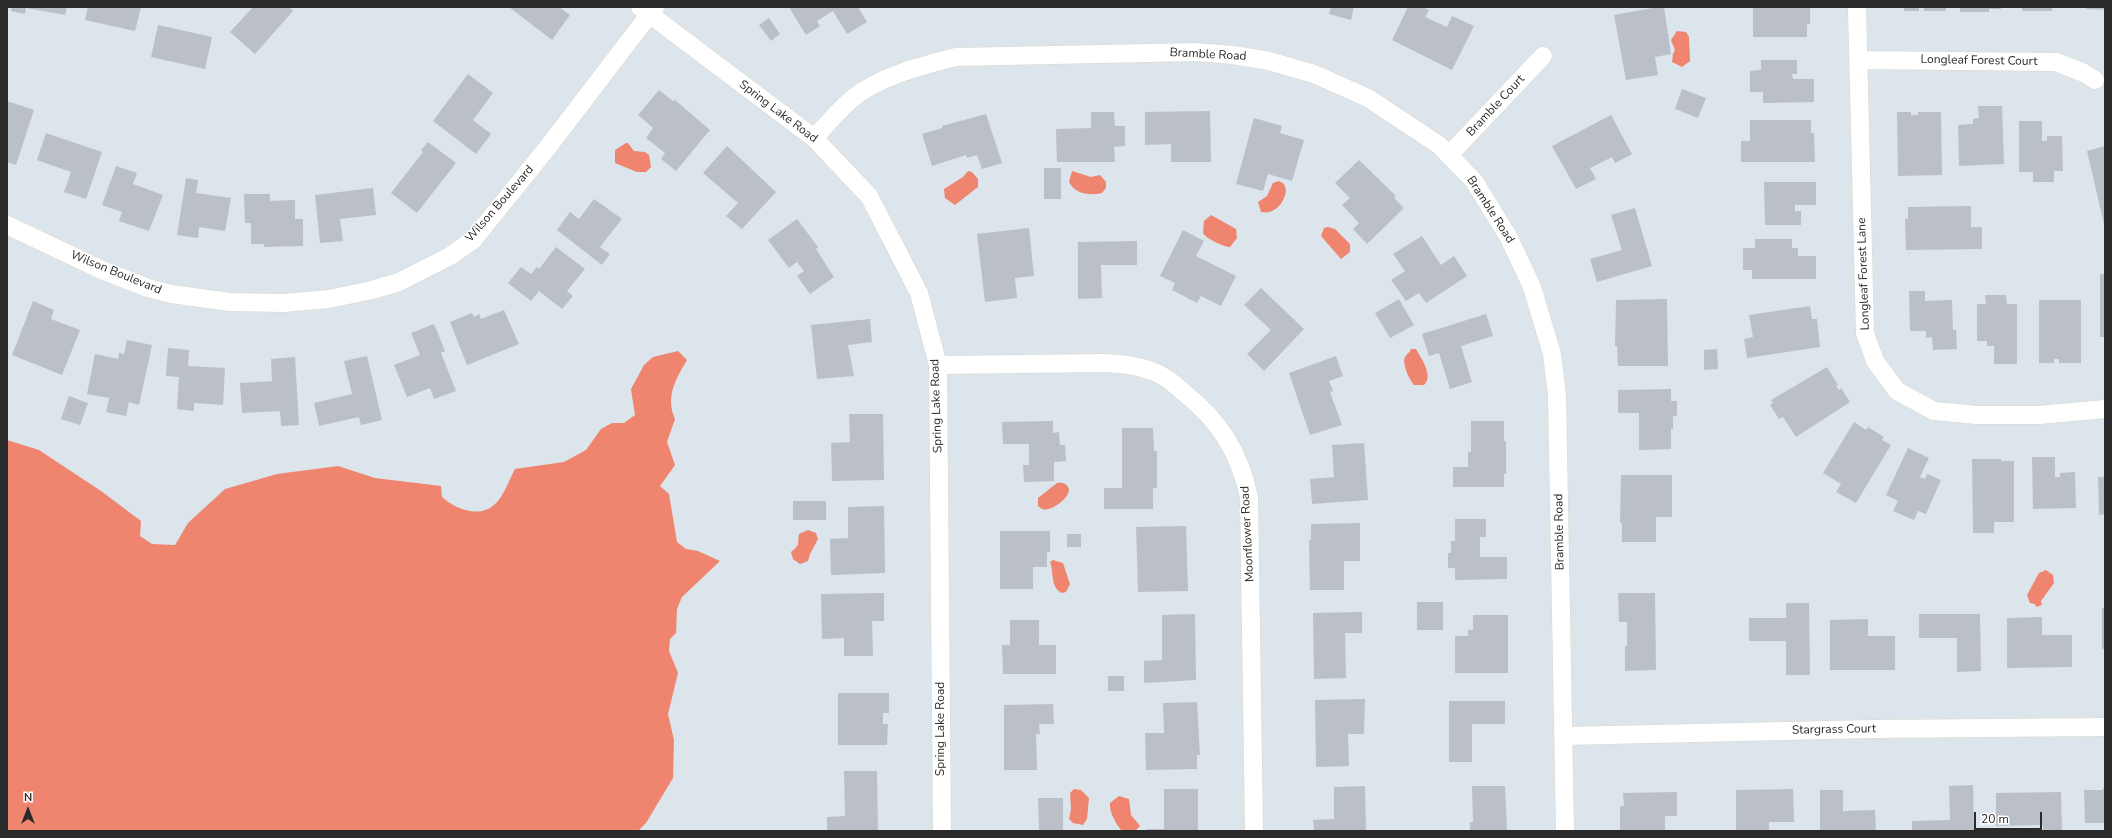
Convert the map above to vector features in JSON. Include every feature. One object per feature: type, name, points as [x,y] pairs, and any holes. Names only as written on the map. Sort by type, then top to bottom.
[{"type":"street","name":"Longleaf Forest Lane","points":[[1857,7],[1865,333],[1875,361],[1897,391],[1934,411],[1977,415],[2040,415],[2105,409]]},
{"type":"street","name":"Spring Lake Road","points":[[648,9],[814,138],[869,196],[889,232],[919,293],[938,365],[942,831]]},
{"type":"street","name":"Wilson Boulevard","points":[[7,225],[104,271],[148,288],[171,294],[230,302],[283,303],[329,299],[372,290],[399,282],[450,256],[473,240],[539,159],[648,9]]},
{"type":"street","name":"Bramble Road","points":[[814,138],[838,113],[861,94],[887,79],[914,68],[956,57],[1196,52],[1233,55],[1269,61],[1314,74],[1368,98],[1439,145],[1474,181],[1509,238],[1532,287],[1552,354],[1559,423],[1565,831]]},
{"type":"street","name":"Bramble Court","points":[[1449,155],[1543,56]]},
{"type":"street","name":"Longleaf Forest Court","points":[[1858,60],[2056,62],[2084,73],[2095,80]]},
{"type":"street","name":"Moonflower Road","points":[[938,365],[1104,363],[1130,365],[1151,370],[1165,377],[1201,405],[1226,436],[1244,475],[1249,497],[1254,831]]},
{"type":"street","name":"Stargrass Court","points":[[1564,736],[1873,729],[2105,727]]},
{"type":"shaded area","points":[[1677,31],[1686,32],[1689,37],[1690,61],[1682,67],[1672,62],[1675,50],[1671,40]]},
{"type":"shaded area","points":[[628,143],[634,151],[645,152],[649,155],[651,167],[646,172],[637,172],[615,163],[615,150]]},
{"type":"shaded area","points":[[968,171],[972,172],[978,179],[978,187],[955,205],[945,198],[944,189],[963,177]]},
{"type":"shaded area","points":[[1072,171],[1091,177],[1100,175],[1106,182],[1106,188],[1102,193],[1097,194],[1079,192],[1069,182]]},
{"type":"shaded area","points":[[1279,181],[1284,184],[1286,190],[1284,199],[1274,210],[1270,212],[1261,212],[1258,202],[1267,196],[1273,183]]},
{"type":"shaded area","points":[[1211,215],[1236,229],[1237,238],[1230,247],[1224,246],[1208,238],[1203,233],[1204,221]]},
{"type":"shaded area","points":[[1328,227],[1335,229],[1350,244],[1350,252],[1341,259],[1321,236],[1324,228]]},
{"type":"shaded area","points":[[1411,349],[1416,349],[1426,367],[1428,377],[1424,385],[1414,385],[1406,371],[1404,360]]},
{"type":"shaded area","points":[[678,351],[687,360],[673,388],[671,403],[675,419],[667,442],[675,465],[660,486],[669,494],[677,542],[686,549],[698,551],[720,561],[682,597],[677,609],[676,633],[670,639],[669,651],[678,673],[668,714],[674,740],[673,778],[646,823],[638,831],[7,831],[7,440],[39,450],[101,491],[141,521],[140,536],[152,544],[175,545],[188,523],[225,489],[277,474],[338,466],[375,478],[441,486],[442,497],[447,501],[468,511],[475,512],[489,508],[498,501],[504,493],[515,469],[564,462],[586,450],[601,429],[612,423],[624,423],[635,415],[631,389],[644,365],[653,357]]},
{"type":"shaded area","points":[[1057,483],[1065,484],[1069,489],[1066,497],[1059,504],[1050,509],[1042,509],[1038,506],[1038,498]]},
{"type":"shaded area","points":[[808,530],[816,533],[818,539],[808,561],[800,564],[793,559],[791,552],[798,544],[799,534]]},
{"type":"shaded area","points":[[1053,560],[1063,563],[1070,584],[1066,592],[1062,593],[1058,591],[1054,583],[1050,562]]},
{"type":"shaded area","points":[[2046,570],[2053,575],[2054,583],[2041,601],[2042,605],[2036,607],[2035,604],[2030,603],[2027,595],[2039,573]]},
{"type":"shaded area","points":[[1074,789],[1081,790],[1089,798],[1087,819],[1083,825],[1073,823],[1069,819],[1071,809],[1070,793]]},
{"type":"shaded area","points":[[1119,796],[1129,799],[1131,815],[1140,826],[1135,831],[1122,831],[1113,818],[1110,803]]},
{"type":"building","points":[[12,7],[67,7],[65,15],[26,8],[25,14],[11,11]]},
{"type":"building","points":[[88,7],[141,7],[135,31],[85,20]]},
{"type":"building","points":[[253,7],[289,7],[293,11],[255,54],[230,32]]},
{"type":"building","points":[[509,7],[559,7],[570,15],[552,40]]},
{"type":"building","points":[[792,7],[858,7],[867,22],[847,34],[833,11],[817,21],[820,26],[806,35],[790,9]]},
{"type":"building","points":[[1331,7],[1354,7],[1351,20],[1329,14]]},
{"type":"building","points":[[1408,7],[1423,7],[1429,10],[1425,17],[1447,27],[1452,16],[1474,26],[1452,70],[1392,40]]},
{"type":"building","points":[[1664,7],[1671,54],[1655,57],[1658,75],[1626,80],[1614,15]]},
{"type":"building","points":[[1753,7],[1810,7],[1810,24],[1807,24],[1807,37],[1753,37]]},
{"type":"building","points":[[1904,7],[1919,7],[1919,11],[1904,11]]},
{"type":"building","points":[[1924,7],[1946,7],[1946,11],[1924,11]]},
{"type":"building","points":[[1960,7],[2001,7],[2001,9],[1989,9],[1989,12],[1960,12]]},
{"type":"building","points":[[2022,7],[2052,7],[2052,11],[2022,11]]},
{"type":"building","points":[[2086,7],[2105,7],[2105,10],[2086,9]]},
{"type":"building","points":[[769,18],[780,34],[771,41],[759,25]]},
{"type":"building","points":[[158,25],[212,37],[205,69],[151,57]]},
{"type":"building","points":[[1761,60],[1797,60],[1797,74],[1792,74],[1793,79],[1814,79],[1814,102],[1763,103],[1763,92],[1750,92],[1750,71],[1761,70]]},
{"type":"building","points":[[468,74],[493,93],[473,120],[491,134],[476,154],[433,121]]},
{"type":"building","points":[[1682,89],[1706,98],[1698,118],[1675,109]]},
{"type":"building","points":[[659,90],[673,101],[675,100],[710,130],[676,171],[661,159],[665,153],[646,138],[653,128],[638,115]]},
{"type":"building","points":[[7,101],[34,110],[16,165],[7,162]]},
{"type":"building","points":[[1978,106],[2002,106],[2004,164],[1959,166],[1958,125],[1973,124],[1973,119],[1979,118]]},
{"type":"building","points":[[1210,111],[1211,162],[1171,162],[1171,144],[1145,145],[1145,112]]},
{"type":"building","points":[[1091,112],[1114,112],[1115,126],[1125,126],[1125,146],[1114,147],[1115,162],[1057,162],[1056,129],[1091,128]]},
{"type":"building","points":[[1897,112],[1911,112],[1911,115],[1918,115],[1918,112],[1941,112],[1942,175],[1898,176]]},
{"type":"building","points":[[986,114],[1002,163],[982,169],[977,155],[967,158],[966,155],[932,166],[922,134],[942,128],[942,126]]},
{"type":"building","points":[[1611,115],[1632,154],[1615,163],[1612,157],[1590,168],[1596,179],[1576,189],[1552,146]]},
{"type":"building","points":[[1254,118],[1282,126],[1280,133],[1304,140],[1292,181],[1268,174],[1263,191],[1236,184]]},
{"type":"building","points":[[1750,120],[1811,120],[1811,133],[1814,133],[1815,162],[1741,162],[1741,141],[1750,141]]},
{"type":"building","points":[[2019,121],[2042,121],[2042,141],[2047,141],[2047,136],[2062,136],[2063,171],[2054,171],[2054,182],[2033,182],[2033,172],[2019,172]]},
{"type":"building","points":[[46,133],[102,152],[86,199],[64,192],[71,172],[37,160]]},
{"type":"building","points":[[428,142],[456,163],[417,213],[391,193],[423,152],[421,150]]},
{"type":"building","points":[[727,146],[776,192],[742,229],[726,216],[738,203],[703,173]]},
{"type":"building","points":[[2105,146],[2105,224],[2104,224],[2087,151]]},
{"type":"building","points":[[1359,160],[1396,196],[1394,198],[1404,208],[1367,244],[1353,229],[1359,223],[1342,205],[1350,198],[1335,183]]},
{"type":"building","points":[[116,166],[137,173],[133,184],[163,195],[149,231],[119,221],[122,212],[102,205]]},
{"type":"building","points":[[1044,168],[1061,168],[1061,199],[1044,199]]},
{"type":"building","points":[[186,178],[198,180],[196,193],[231,198],[225,231],[199,227],[198,238],[177,235]]},
{"type":"building","points":[[1764,182],[1816,182],[1816,205],[1795,205],[1795,211],[1801,211],[1801,225],[1765,225]]},
{"type":"building","points":[[373,188],[376,215],[340,219],[343,241],[320,243],[315,195]]},
{"type":"building","points":[[244,194],[270,194],[270,201],[295,200],[295,219],[303,219],[303,246],[264,247],[264,244],[251,244],[251,223],[245,223]]},
{"type":"building","points":[[594,199],[622,219],[600,247],[610,254],[602,265],[557,230],[570,212],[579,219]]},
{"type":"building","points":[[1971,206],[1971,227],[1982,227],[1982,249],[1906,250],[1905,219],[1908,219],[1908,207]]},
{"type":"building","points":[[1635,208],[1652,266],[1597,282],[1590,259],[1622,250],[1611,215]]},
{"type":"building","points":[[797,219],[818,247],[816,249],[834,277],[810,294],[797,276],[804,271],[797,262],[789,268],[768,240]]},
{"type":"building","points":[[1029,228],[1034,276],[1015,278],[1017,298],[985,302],[977,234]]},
{"type":"building","points":[[1183,230],[1204,241],[1196,256],[1236,276],[1221,306],[1201,296],[1197,303],[1172,290],[1175,283],[1160,276]]},
{"type":"building","points":[[1422,236],[1441,265],[1454,256],[1467,276],[1426,303],[1419,293],[1406,301],[1391,280],[1405,271],[1393,254]]},
{"type":"building","points":[[1755,239],[1792,239],[1792,248],[1798,248],[1798,256],[1816,256],[1816,279],[1752,279],[1752,270],[1743,270],[1743,248],[1755,248]]},
{"type":"building","points":[[1137,241],[1137,265],[1101,265],[1102,298],[1078,299],[1078,242]]},
{"type":"building","points":[[556,247],[585,269],[567,291],[573,296],[562,309],[539,291],[531,301],[508,283],[521,267],[531,274],[537,267],[539,269]]},
{"type":"building","points":[[2100,274],[2105,274],[2105,337],[2100,337]]},
{"type":"building","points":[[1261,288],[1304,329],[1264,371],[1247,354],[1271,330],[1244,305]]},
{"type":"building","points":[[1909,291],[1925,291],[1925,301],[1952,300],[1953,330],[1956,330],[1957,349],[1933,350],[1932,337],[1926,338],[1926,331],[1910,331]]},
{"type":"building","points":[[1985,295],[2006,295],[2007,304],[2017,304],[2017,364],[1994,364],[1994,346],[1987,346],[1987,341],[1977,341],[1977,304],[1986,304]]},
{"type":"building","points":[[1399,299],[1414,325],[1390,338],[1375,313]]},
{"type":"building","points":[[1667,299],[1668,366],[1618,366],[1617,346],[1615,346],[1616,300]]},
{"type":"building","points":[[2039,300],[2081,300],[2081,363],[2059,363],[2059,359],[2054,359],[2054,363],[2039,363]]},
{"type":"building","points":[[33,301],[54,310],[51,319],[80,330],[62,375],[12,355]]},
{"type":"building","points":[[1810,306],[1812,319],[1817,319],[1820,347],[1747,358],[1744,339],[1753,337],[1749,315]]},
{"type":"building","points":[[504,310],[519,344],[467,365],[450,322],[472,313],[474,317],[479,314],[481,319]]},
{"type":"building","points":[[1486,314],[1493,336],[1461,346],[1472,382],[1450,389],[1439,353],[1429,356],[1422,334]]},
{"type":"building","points":[[870,319],[872,342],[848,345],[854,376],[817,379],[811,325]]},
{"type":"building","points":[[434,324],[445,351],[441,353],[456,391],[434,399],[430,388],[407,397],[394,365],[420,355],[411,333]]},
{"type":"building","points":[[127,340],[152,345],[139,405],[129,402],[126,416],[106,412],[109,398],[87,394],[95,354],[118,359],[119,353],[124,354]]},
{"type":"building","points":[[168,348],[189,350],[188,366],[225,368],[223,405],[194,403],[194,411],[177,409],[179,377],[166,376]]},
{"type":"building","points":[[1717,349],[1718,369],[1704,370],[1704,350]]},
{"type":"building","points":[[367,356],[382,420],[361,425],[359,417],[319,426],[314,403],[352,394],[344,361]]},
{"type":"building","points":[[1336,356],[1343,376],[1329,381],[1333,391],[1330,392],[1342,425],[1310,435],[1289,373]]},
{"type":"building","points":[[295,357],[299,425],[281,426],[280,411],[242,413],[240,383],[272,381],[271,359]]},
{"type":"building","points":[[1827,367],[1838,385],[1836,386],[1839,390],[1841,388],[1850,402],[1796,437],[1783,417],[1779,419],[1770,405],[1773,403],[1771,400]]},
{"type":"building","points":[[1671,389],[1671,401],[1677,401],[1677,416],[1673,416],[1673,429],[1671,429],[1671,449],[1639,450],[1639,413],[1618,413],[1618,390]]},
{"type":"building","points":[[69,396],[88,403],[80,425],[61,419]]},
{"type":"building","points":[[849,414],[883,414],[884,480],[832,481],[831,443],[850,442]]},
{"type":"building","points":[[1053,421],[1053,433],[1059,432],[1060,445],[1065,445],[1066,461],[1054,462],[1054,481],[1024,482],[1023,465],[1029,465],[1029,444],[1003,444],[1002,422]]},
{"type":"building","points":[[1471,421],[1504,421],[1504,441],[1506,441],[1506,474],[1504,474],[1504,487],[1453,487],[1453,467],[1468,467],[1468,452],[1471,452]]},
{"type":"building","points":[[1854,422],[1866,430],[1868,427],[1884,437],[1882,440],[1891,445],[1856,503],[1836,492],[1841,484],[1823,473]]},
{"type":"building","points":[[1122,428],[1153,428],[1154,451],[1157,451],[1157,488],[1153,488],[1153,509],[1104,509],[1104,488],[1122,488]]},
{"type":"building","points":[[1364,443],[1368,500],[1312,504],[1310,479],[1334,477],[1332,445]]},
{"type":"building","points":[[1908,448],[1929,458],[1920,477],[1925,479],[1927,474],[1941,480],[1926,514],[1918,511],[1914,520],[1893,511],[1898,501],[1886,495]]},
{"type":"building","points":[[2032,457],[2055,457],[2055,477],[2060,477],[2060,473],[2075,472],[2076,508],[2033,509]]},
{"type":"building","points":[[1972,459],[2001,459],[2001,461],[2014,461],[2014,522],[1994,522],[1994,533],[1973,533]]},
{"type":"building","points":[[1621,475],[1672,475],[1672,517],[1656,517],[1656,542],[1622,542],[1622,523],[1620,523]]},
{"type":"building","points":[[2098,477],[2105,477],[2105,514],[2099,515]]},
{"type":"building","points":[[793,501],[826,501],[826,520],[793,520]]},
{"type":"building","points":[[884,506],[885,573],[831,575],[830,539],[848,538],[848,507]]},
{"type":"building","points":[[1455,519],[1486,519],[1486,537],[1480,537],[1480,557],[1507,557],[1507,579],[1455,580],[1455,568],[1448,568],[1448,553],[1451,553],[1451,541],[1455,541]]},
{"type":"building","points":[[1360,523],[1360,561],[1344,561],[1344,590],[1310,590],[1309,540],[1311,540],[1311,524]]},
{"type":"building","points":[[1186,526],[1188,591],[1138,592],[1136,527]]},
{"type":"building","points":[[1000,531],[1050,531],[1050,552],[1047,552],[1047,567],[1033,567],[1033,589],[1000,589]]},
{"type":"building","points":[[1067,534],[1081,534],[1081,547],[1067,547]]},
{"type":"building","points":[[884,593],[884,621],[872,621],[873,656],[844,656],[844,638],[822,639],[821,594]]},
{"type":"building","points":[[1618,593],[1655,593],[1656,670],[1625,671],[1627,622],[1619,622]]},
{"type":"building","points":[[1417,602],[1443,602],[1443,630],[1417,630]]},
{"type":"building","points":[[1786,603],[1809,603],[1810,675],[1786,675],[1786,641],[1749,641],[1749,618],[1786,618]]},
{"type":"building","points":[[2102,608],[2105,608],[2105,649],[2102,649]]},
{"type":"building","points":[[1362,612],[1362,633],[1345,633],[1346,678],[1314,679],[1313,613]]},
{"type":"building","points":[[1195,614],[1196,680],[1144,683],[1144,661],[1162,660],[1162,615]]},
{"type":"building","points":[[1919,614],[1980,614],[1981,671],[1957,672],[1957,638],[1919,638]]},
{"type":"building","points":[[1473,615],[1508,615],[1508,673],[1455,673],[1455,636],[1468,636],[1468,630],[1473,630]]},
{"type":"building","points":[[2042,617],[2042,635],[2072,635],[2072,667],[2007,668],[2007,618]]},
{"type":"building","points":[[1868,619],[1868,636],[1895,636],[1895,670],[1830,670],[1830,620]]},
{"type":"building","points":[[1010,620],[1039,620],[1039,645],[1056,645],[1056,674],[1003,674],[1002,645],[1010,645]]},
{"type":"building","points":[[1108,676],[1124,676],[1124,691],[1108,691]]},
{"type":"building","points":[[838,693],[889,693],[889,713],[883,713],[883,724],[888,724],[887,745],[838,745]]},
{"type":"building","points":[[1365,699],[1364,734],[1348,734],[1349,766],[1316,767],[1315,700]]},
{"type":"building","points":[[1449,701],[1505,701],[1505,724],[1472,724],[1472,762],[1449,762]]},
{"type":"building","points":[[1197,702],[1200,755],[1197,755],[1197,769],[1146,770],[1145,733],[1164,733],[1163,703]]},
{"type":"building","points":[[1053,704],[1054,724],[1039,724],[1040,734],[1036,734],[1037,770],[1004,770],[1004,705]]},
{"type":"building","points":[[844,771],[877,771],[878,831],[827,831],[827,817],[845,816]]},
{"type":"building","points":[[1973,785],[1974,831],[1912,831],[1912,821],[1950,820],[1949,786]]},
{"type":"building","points":[[1365,786],[1366,831],[1314,831],[1313,820],[1334,819],[1334,787]]},
{"type":"building","points":[[1472,786],[1505,786],[1507,831],[1470,831],[1470,822],[1473,822]]},
{"type":"building","points":[[2103,788],[2105,788],[2105,823],[2085,823],[2084,790],[2103,790]]},
{"type":"building","points":[[1164,789],[1198,789],[1198,831],[1147,831],[1147,829],[1164,829]]},
{"type":"building","points":[[1793,789],[1794,822],[1769,822],[1769,831],[1736,831],[1736,790]]},
{"type":"building","points":[[1820,790],[1843,790],[1843,811],[1875,810],[1876,831],[1820,831]]},
{"type":"building","points":[[1677,792],[1677,816],[1665,816],[1665,831],[1620,831],[1620,806],[1624,806],[1623,793]]},
{"type":"building","points":[[2061,792],[2062,831],[2043,831],[2043,825],[1996,826],[1996,793]]},
{"type":"building","points":[[1038,798],[1063,798],[1063,831],[1039,831]]}]
